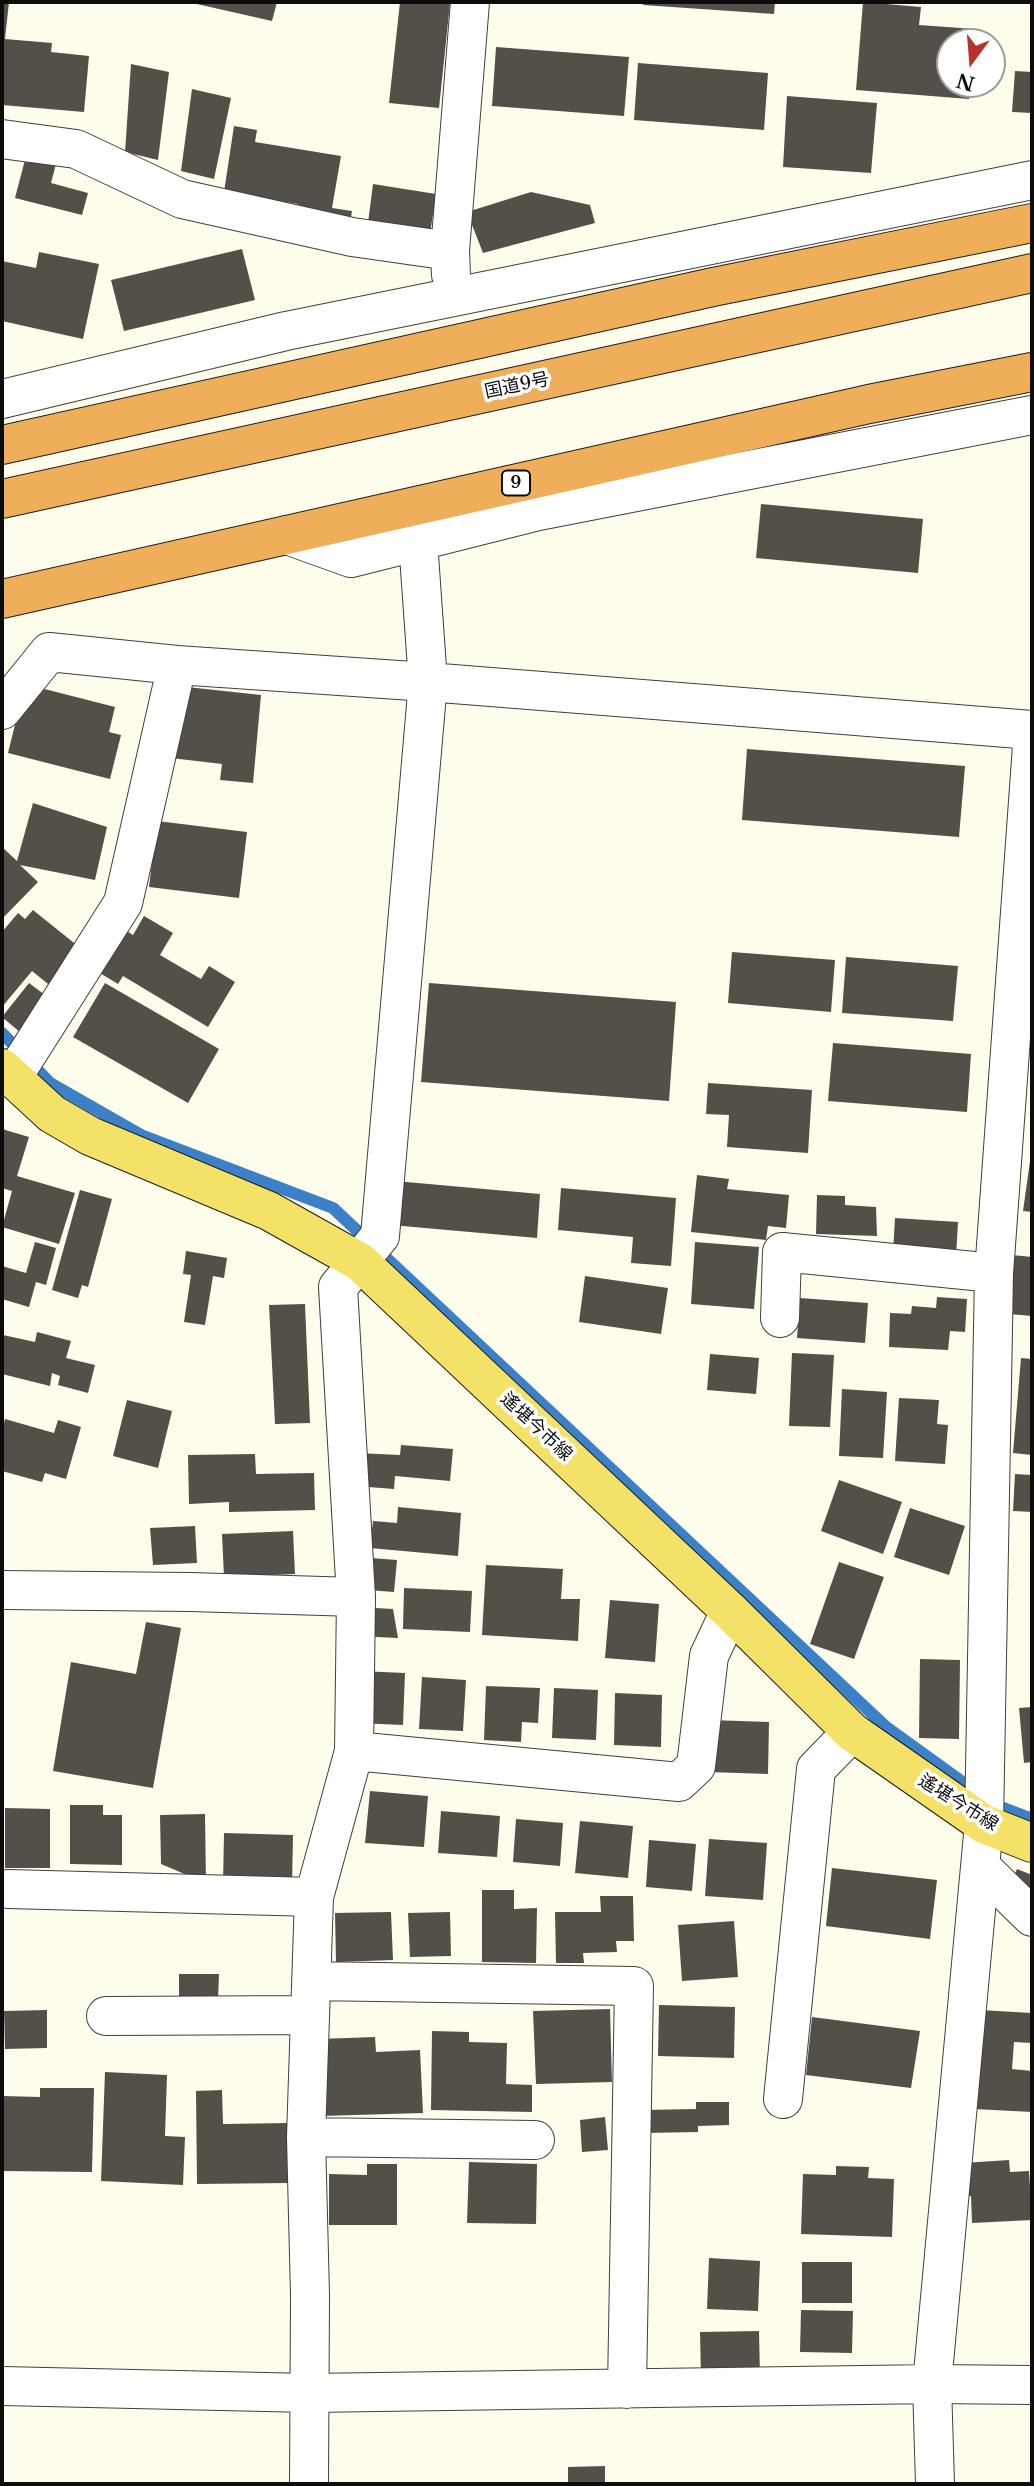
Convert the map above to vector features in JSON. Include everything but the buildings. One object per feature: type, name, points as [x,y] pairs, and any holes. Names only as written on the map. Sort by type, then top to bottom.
[{"type":"highway","points":[[2,445],[713,286],[1032,223]]},
{"type":"highway","name":"国道9号","points":[[18,495],[1032,273]]},
{"type":"highway","name":"9","points":[[2,599],[869,404],[1032,372]]},
{"type":"main road","name":"遙堪今市線","points":[[7,1073],[52,1114],[90,1136],[269,1211],[360,1262],[730,1611],[852,1732],[984,1824],[1032,1843]]},
{"type":"street","points":[[453,296],[450,251],[470,2]]},
{"type":"street","points":[[2,139],[76,149],[182,199],[352,237],[450,251]]},
{"type":"street","points":[[2,399],[286,331],[1032,180]]},
{"type":"street","points":[[713,286],[764,233]]},
{"type":"street","points":[[220,398],[286,331]]},
{"type":"street","points":[[802,461],[869,404]]},
{"type":"street","points":[[287,535],[351,558],[538,511],[1032,415]]},
{"type":"street","points":[[309,2484],[310,2295],[306,2137],[314,1897],[354,1751],[356,1597],[338,1287],[380,1236],[428,682],[418,541]]},
{"type":"street","points":[[2,710],[49,652],[177,665],[1032,730]]},
{"type":"street","points":[[7,1073],[123,904],[177,665]]},
{"type":"street","points":[[935,2484],[932,2384],[984,1824],[994,1273],[1027,875],[1032,746]]},
{"type":"street","points":[[780,1318],[782,1251],[994,1273]]},
{"type":"street","points":[[2,1590],[356,1597]]},
{"type":"street","points":[[354,1751],[679,1782],[696,1766],[709,1656],[730,1611]]},
{"type":"street","points":[[783,2098],[816,1769],[852,1732]]},
{"type":"street","points":[[980,1866],[1032,1917]]},
{"type":"street","points":[[8,1889],[314,1897]]},
{"type":"street","points":[[106,2017],[311,1998],[634,1986],[627,2389]]},
{"type":"street","points":[[306,2137],[535,2140]]},
{"type":"street","points":[[2,2386],[309,2393],[932,2384],[1032,2385]]},
{"type":"waterway","points":[[2,1033],[50,1083],[141,1135],[333,1208],[885,1726],[993,1804],[1032,1819]]}]
